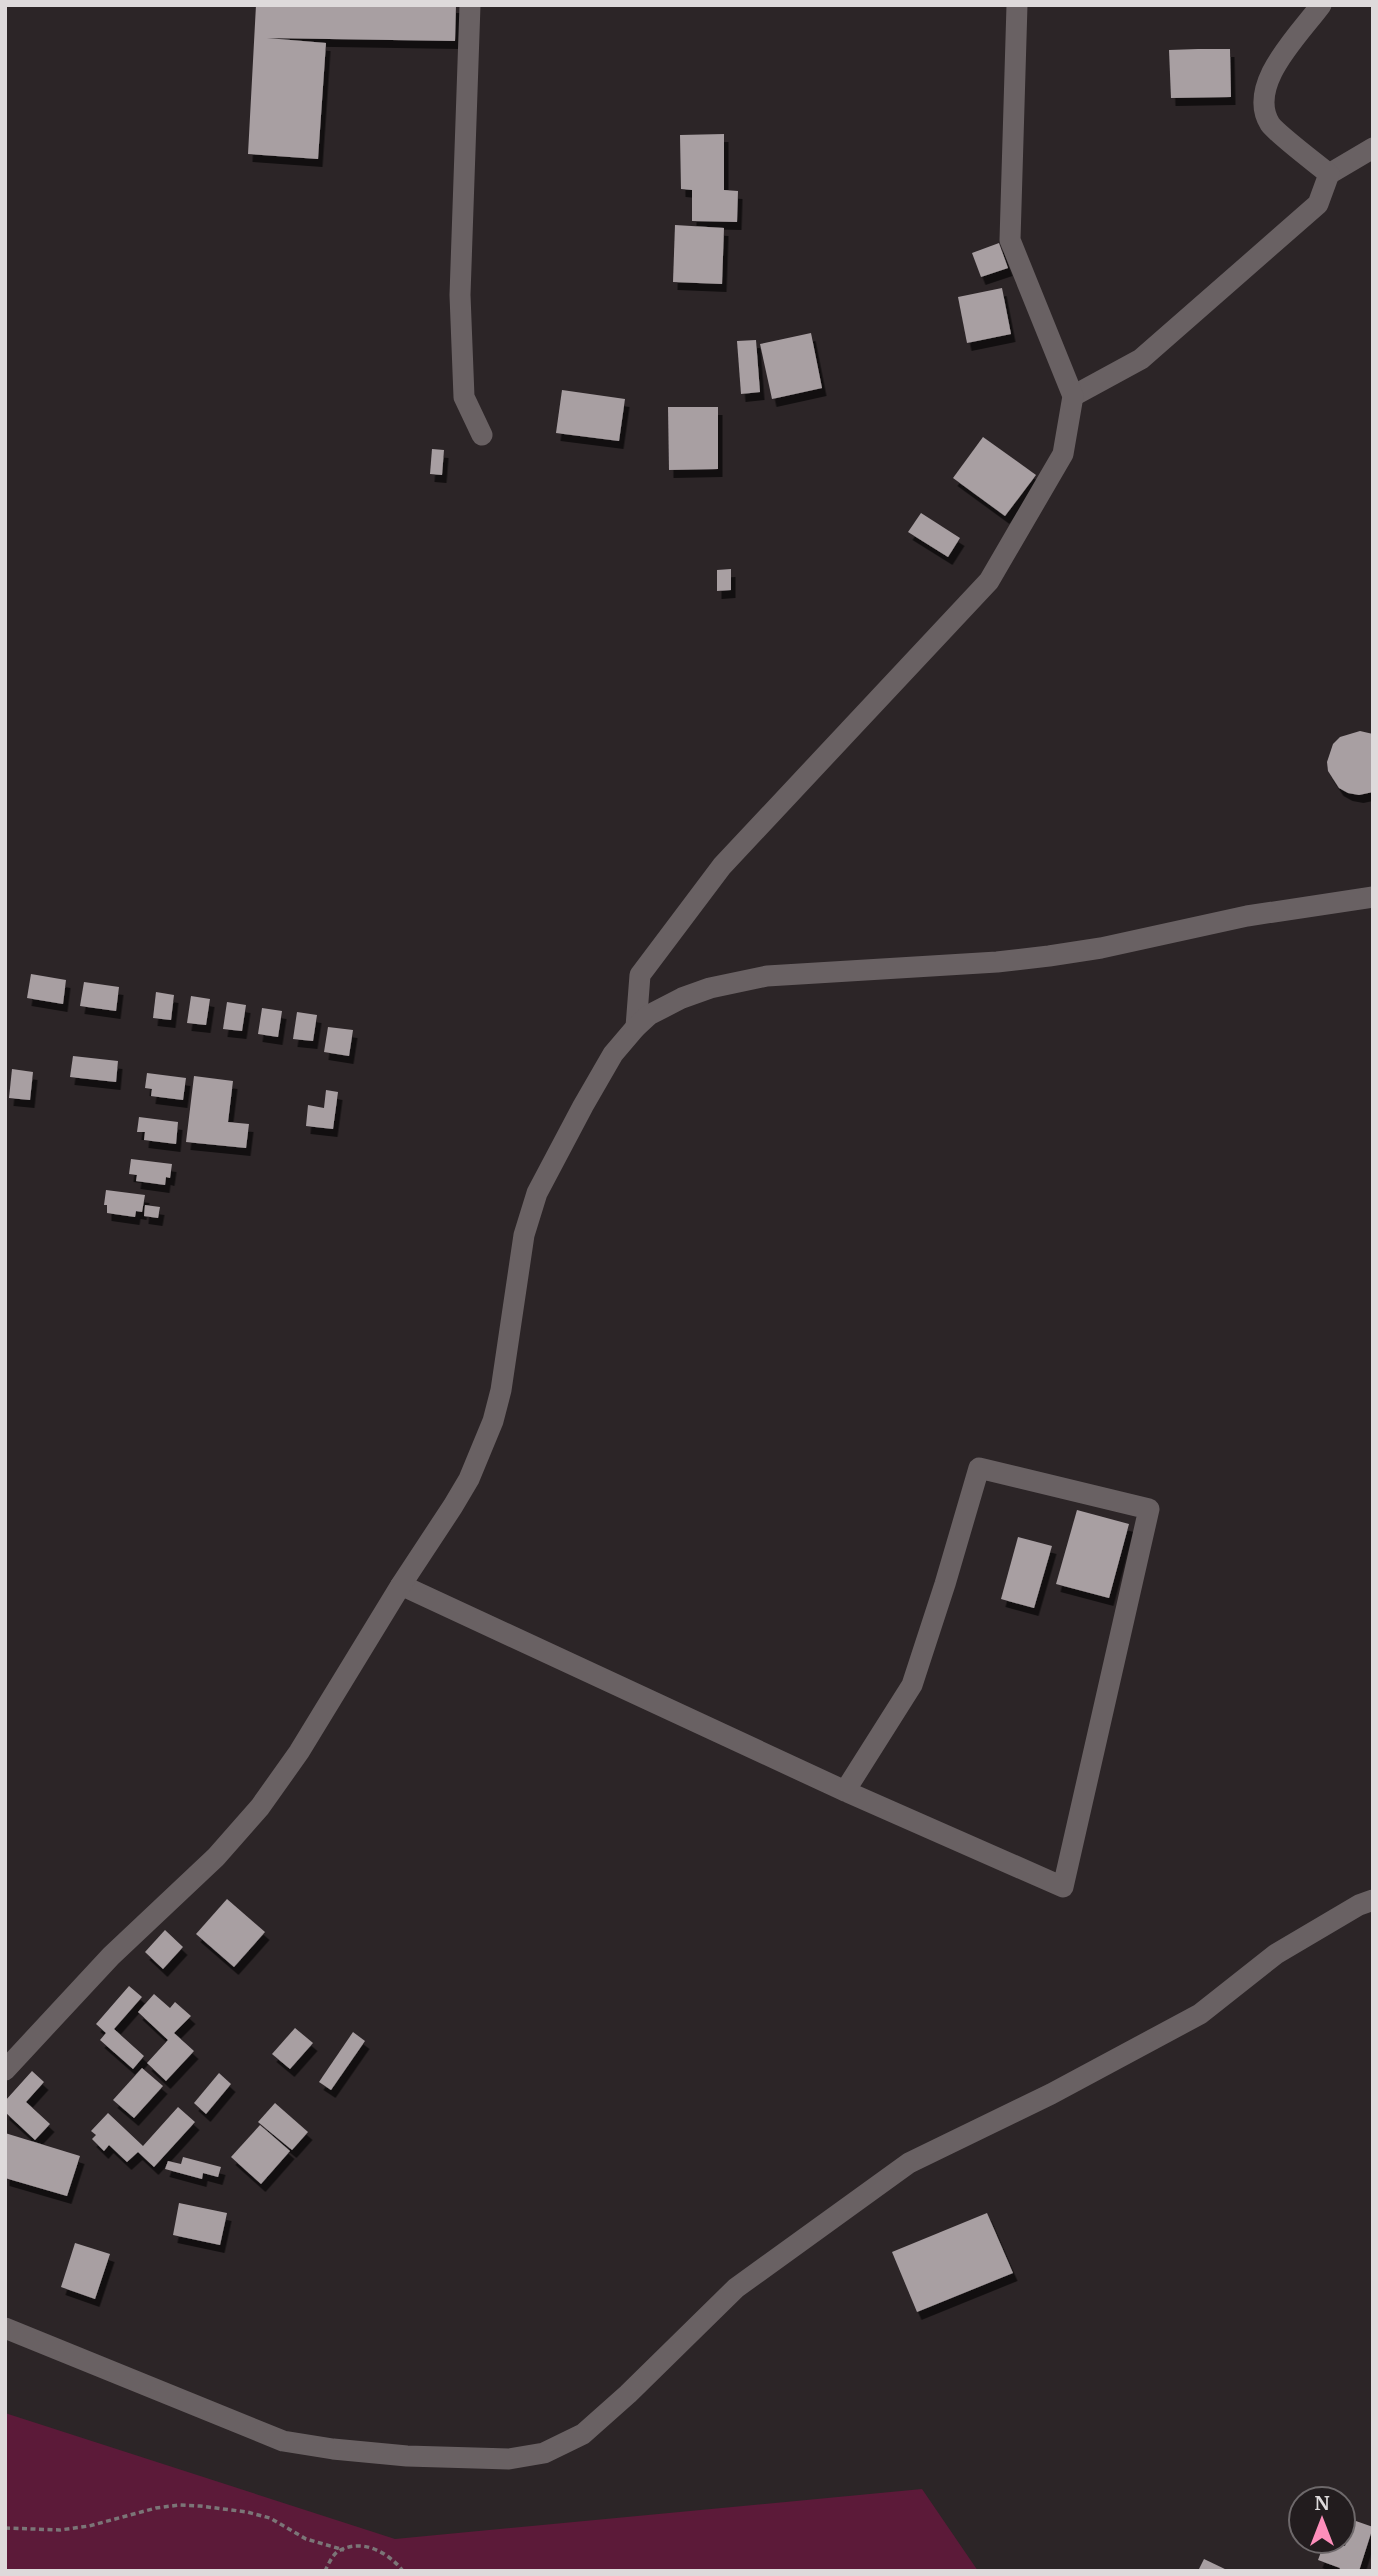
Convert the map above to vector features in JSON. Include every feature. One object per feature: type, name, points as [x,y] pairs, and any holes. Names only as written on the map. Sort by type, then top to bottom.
[{"type":"street","points":[[470,5],[460,295],[464,397],[482,435]]},
{"type":"street","points":[[636,1027],[640,975],[722,866],[989,581],[1063,454],[1073,396],[1010,240],[1017,5]]},
{"type":"street","points":[[1321,5],[1270,73],[1263,98],[1270,124],[1329,174]]},
{"type":"street","points":[[1073,396],[1141,359],[1318,204],[1329,174],[1373,148]]},
{"type":"street","points":[[5,2070],[111,1956],[216,1857],[260,1807],[299,1752],[464,1488],[486,1440],[501,1390],[524,1235],[537,1193],[613,1055],[649,1015],[682,998],[710,988],[767,976],[997,962],[1049,956],[1101,948],[1247,916],[1373,897]]},
{"type":"street","points":[[401,1585],[845,1791],[1063,1887],[1149,1509],[979,1468],[912,1685],[845,1791]]},
{"type":"street","points":[[5,2328],[283,2441],[407,2456],[509,2459],[544,2453],[583,2434],[628,2394],[736,2288],[909,2163],[1051,2094],[1200,2014],[1276,1954],[1359,1905],[1373,1900]]},
{"type":"path","points":[[5,2528],[60,2530],[89,2526],[156,2508],[200,2506],[270,2518],[306,2539],[344,2550]]},
{"type":"path","points":[[324,2571],[335,2553],[351,2546],[373,2547],[394,2561],[403,2571]]},
{"type":"shaded area","points":[[5,2413],[395,2539],[922,2489],[978,2571],[5,2571]]},
{"type":"building","points":[[256,5],[456,5],[455,41],[267,38],[326,43],[318,159],[248,154]]},
{"type":"building","points":[[1230,49],[1231,97],[1171,98],[1169,50]]},
{"type":"building","points":[[724,134],[724,190],[738,191],[737,222],[692,221],[692,190],[681,189],[680,135]]},
{"type":"building","points":[[675,225],[724,228],[722,284],[673,282]]},
{"type":"building","points":[[999,243],[1008,268],[981,277],[972,253]]},
{"type":"building","points":[[1002,288],[1011,334],[967,343],[958,297]]},
{"type":"building","points":[[811,333],[822,388],[772,399],[760,344]]},
{"type":"building","points":[[756,340],[760,392],[741,394],[737,341]]},
{"type":"building","points":[[562,390],[625,399],[619,441],[556,433]]},
{"type":"building","points":[[668,407],[718,407],[718,469],[669,470]]},
{"type":"building","points":[[983,437],[1036,475],[1005,516],[953,478]]},
{"type":"building","points":[[432,449],[444,450],[442,475],[430,474]]},
{"type":"building","points":[[921,513],[960,538],[948,557],[908,532]]},
{"type":"building","points":[[731,569],[731,590],[717,591],[717,570]]},
{"type":"building","points":[[1360,731],[1373,734],[1373,792],[1359,795],[1339,788],[1328,771],[1327,762],[1333,744],[1340,737]]},
{"type":"building","points":[[31,974],[66,980],[63,1004],[27,998]]},
{"type":"building","points":[[84,982],[119,987],[116,1011],[80,1006]]},
{"type":"building","points":[[156,992],[174,995],[171,1020],[153,1018]]},
{"type":"building","points":[[191,996],[210,999],[206,1025],[187,1023]]},
{"type":"building","points":[[227,1002],[246,1005],[242,1031],[223,1029]]},
{"type":"building","points":[[262,1008],[282,1011],[278,1037],[258,1034]]},
{"type":"building","points":[[297,1012],[317,1015],[313,1041],[293,1039]]},
{"type":"building","points":[[328,1027],[353,1030],[349,1056],[324,1052]]},
{"type":"building","points":[[73,1056],[118,1061],[116,1082],[70,1077]]},
{"type":"building","points":[[12,1069],[33,1072],[30,1100],[9,1098]]},
{"type":"building","points":[[147,1073],[186,1078],[183,1100],[151,1096],[152,1089],[145,1088]]},
{"type":"building","points":[[194,1076],[233,1081],[228,1122],[249,1124],[246,1148],[186,1142]]},
{"type":"building","points":[[326,1090],[338,1092],[333,1129],[306,1126],[308,1105],[324,1108]]},
{"type":"building","points":[[139,1117],[178,1122],[176,1144],[144,1140],[145,1132],[137,1132]]},
{"type":"building","points":[[131,1159],[172,1164],[170,1178],[166,1177],[165,1185],[136,1181],[137,1175],[129,1174]]},
{"type":"building","points":[[106,1190],[145,1195],[142,1212],[136,1211],[135,1217],[107,1213],[107,1205],[104,1205]]},
{"type":"building","points":[[145,1205],[160,1207],[158,1218],[144,1216]]},
{"type":"building","points":[[1077,1510],[1129,1524],[1109,1598],[1056,1584]]},
{"type":"building","points":[[1018,1537],[1052,1546],[1034,1608],[1001,1599]]},
{"type":"building","points":[[227,1899],[265,1932],[234,1967],[196,1934]]},
{"type":"building","points":[[165,1930],[183,1947],[163,1969],[145,1952]]},
{"type":"building","points":[[129,1986],[142,1997],[114,2029],[144,2056],[133,2069],[100,2040],[106,2033],[96,2024]]},
{"type":"building","points":[[154,1994],[170,2008],[175,2002],[191,2016],[174,2033],[194,2051],[166,2081],[147,2063],[168,2040],[138,2012]]},
{"type":"building","points":[[295,2028],[313,2043],[290,2069],[272,2054]]},
{"type":"building","points":[[353,2032],[365,2041],[331,2090],[319,2082]]},
{"type":"building","points":[[142,2068],[163,2086],[134,2118],[113,2100]]},
{"type":"building","points":[[32,2071],[44,2082],[26,2102],[50,2124],[35,2140],[5,2112],[5,2101]]},
{"type":"building","points":[[219,2073],[231,2084],[206,2114],[194,2103]]},
{"type":"building","points":[[275,2103],[308,2132],[292,2150],[258,2122]]},
{"type":"building","points":[[178,2107],[195,2122],[154,2167],[138,2152],[127,2162],[109,2145],[104,2151],[92,2139],[96,2135],[91,2131],[108,2113],[143,2146]]},
{"type":"building","points":[[260,2125],[290,2151],[261,2184],[231,2157]]},
{"type":"building","points":[[5,2133],[80,2156],[67,2196],[5,2178]]},
{"type":"building","points":[[183,2157],[221,2167],[218,2177],[203,2173],[202,2179],[165,2169],[168,2161],[181,2164]]},
{"type":"building","points":[[179,2203],[227,2213],[220,2245],[173,2235]]},
{"type":"building","points":[[987,2213],[1013,2273],[917,2312],[892,2252]]},
{"type":"building","points":[[75,2243],[110,2254],[95,2299],[61,2287]]},
{"type":"building","points":[[1357,2521],[1373,2527],[1359,2571],[1339,2571],[1340,2568],[1318,2560],[1320,2555],[1357,2555]]},
{"type":"building","points":[[1204,2559],[1229,2571],[1198,2571]]}]
